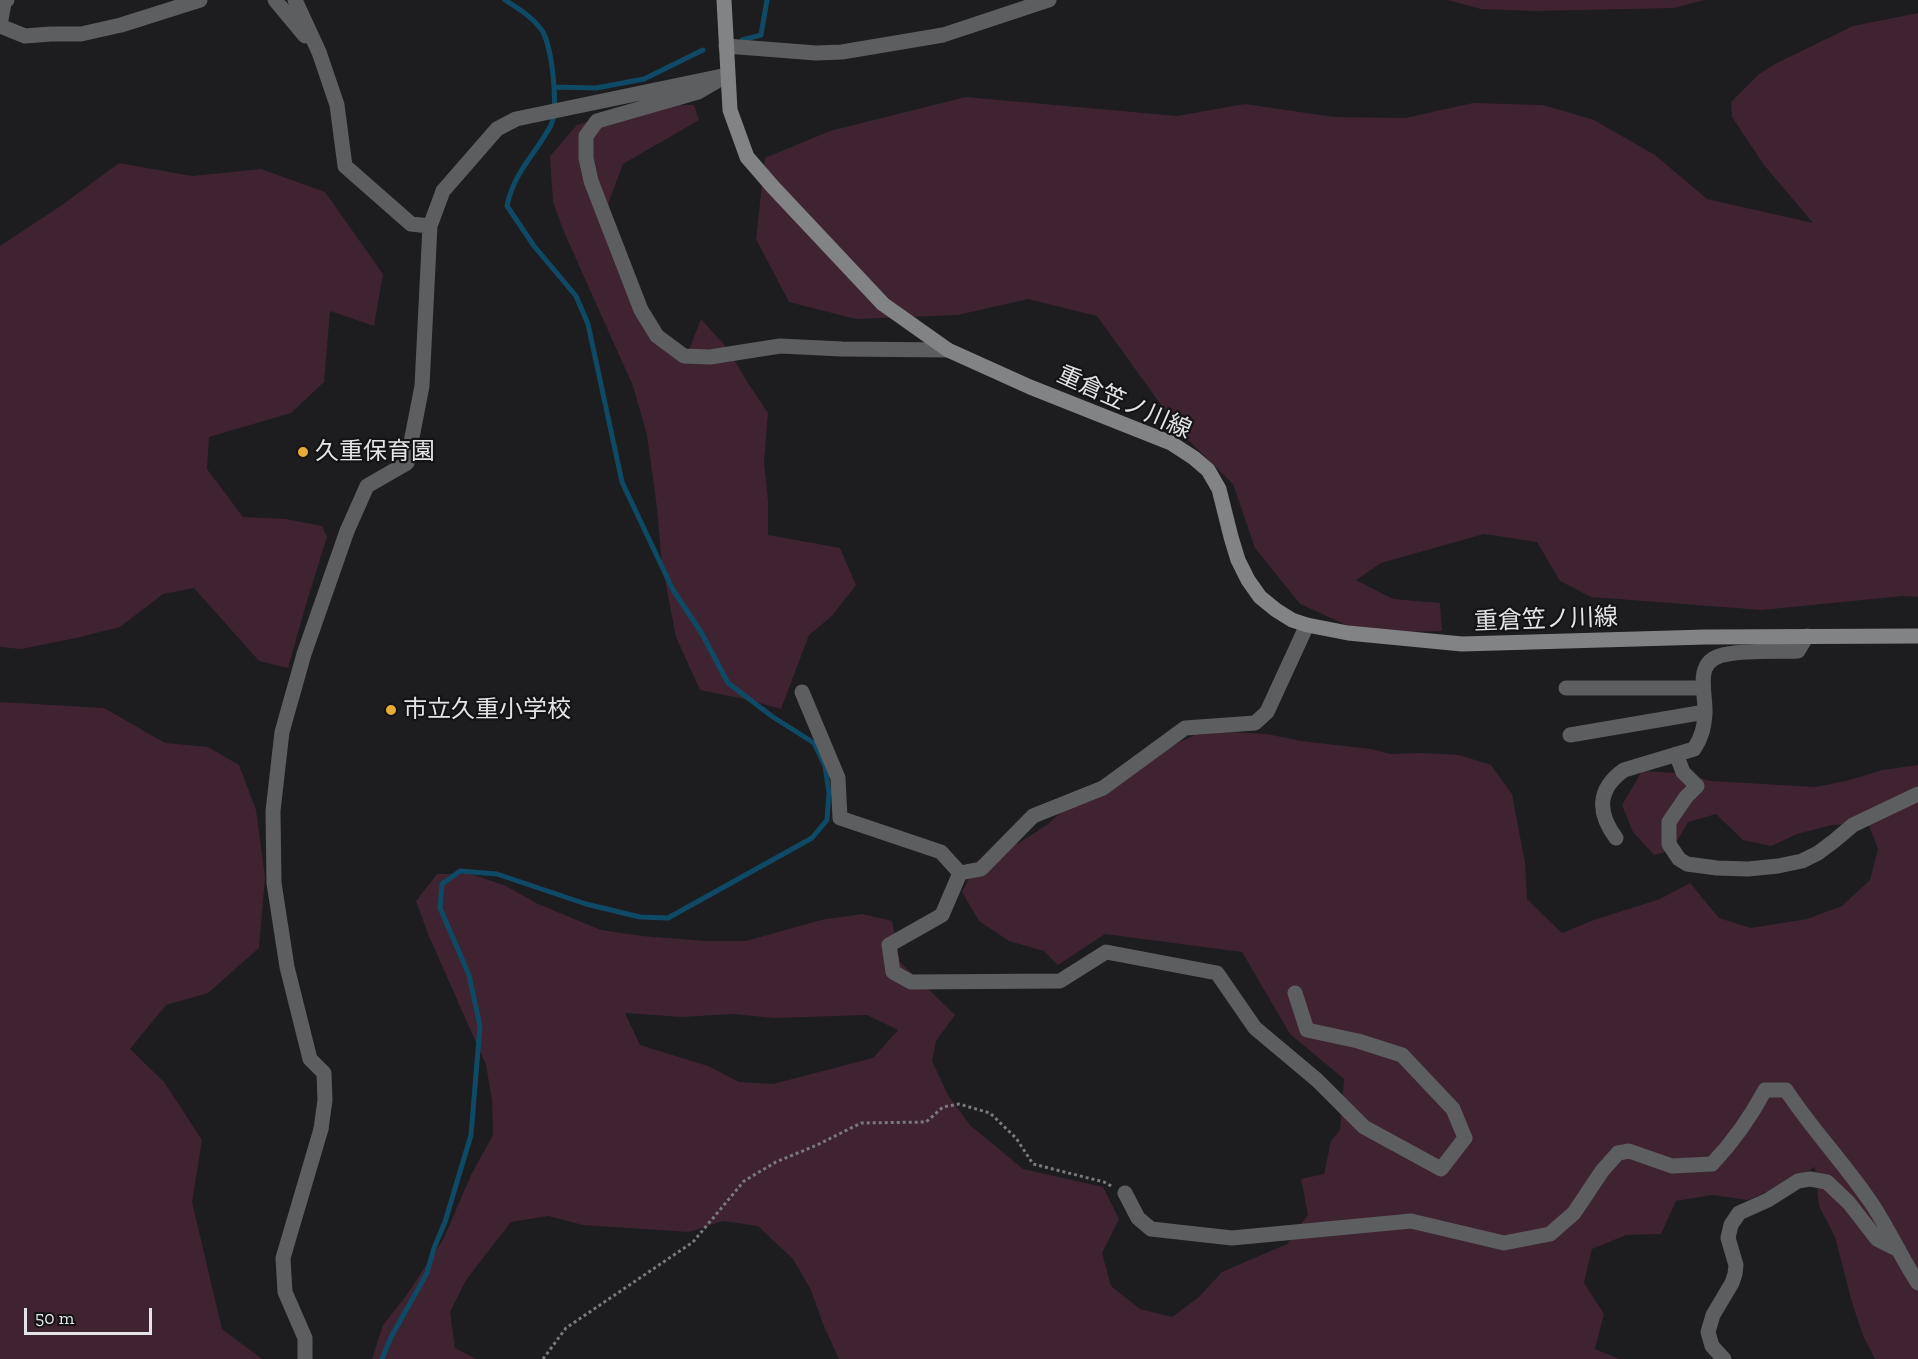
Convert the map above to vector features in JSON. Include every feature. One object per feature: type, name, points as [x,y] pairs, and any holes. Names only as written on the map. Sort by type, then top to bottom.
[{"type":"main road","name":"重倉笠ノ川線","points":[[724,0],[730,110],[747,157],[883,304],[948,350],[1030,387],[1172,443],[1194,458],[1208,470],[1219,489],[1238,560],[1248,580],[1260,597],[1276,610],[1307,626],[1348,633],[1462,645],[1807,636],[1918,636]]},
{"type":"street","points":[[7,0],[4,3],[0,25],[25,36],[51,33],[81,34],[122,25],[200,0]]},
{"type":"street","points":[[275,0],[319,52]]},
{"type":"street","points":[[295,0],[319,52],[337,105],[345,166],[411,224],[430,226]]},
{"type":"street","points":[[726,46],[816,53],[842,52],[943,35],[1049,0]]},
{"type":"street","points":[[305,1359],[304,1338],[285,1292],[283,1258],[321,1129],[325,1100],[324,1073],[310,1059],[287,967],[274,883],[273,811],[282,732],[304,654],[347,531],[367,486],[407,463],[422,386],[430,226],[443,191],[497,129],[516,119],[727,75]]},
{"type":"street","points":[[727,75],[698,92],[597,121],[586,136],[585,158],[591,181],[641,310],[657,336],[684,356],[710,357],[780,346],[842,350],[948,350]]},
{"type":"street","points":[[960,873],[981,869],[1033,816],[1103,788],[1185,728],[1255,723],[1267,712],[1307,626]]},
{"type":"street","points":[[1616,838],[1605,824],[1602,802],[1606,787],[1614,776],[1624,770],[1694,749],[1701,739],[1705,712],[1703,676],[1705,667],[1712,658],[1727,654],[1798,651],[1807,636]]},
{"type":"street","points":[[1566,688],[1703,688]]},
{"type":"street","points":[[802,692],[838,778],[840,818],[941,852],[960,873]]},
{"type":"street","points":[[1570,735],[1705,712]]},
{"type":"street","points":[[1676,754],[1683,772],[1697,786],[1686,797],[1669,822],[1669,844],[1679,859],[1687,864],[1748,869],[1802,861],[1826,847],[1853,825],[1918,794]]},
{"type":"street","points":[[960,873],[942,915],[889,945],[893,972],[911,982],[1060,981],[1106,952],[1216,973],[1255,1028],[1317,1080],[1364,1127],[1441,1169],[1465,1138],[1453,1109],[1402,1055],[1358,1041],[1307,1030],[1295,993]]},
{"type":"street","points":[[1125,1193],[1138,1218],[1151,1229],[1232,1238],[1411,1221],[1504,1243],[1550,1234],[1574,1213],[1602,1171],[1618,1153],[1629,1150],[1672,1166],[1712,1164],[1732,1144],[1748,1122],[1765,1090],[1785,1090],[1875,1208],[1918,1283]]},
{"type":"street","points":[[1724,1359],[1712,1346],[1708,1332],[1713,1315],[1735,1274],[1736,1265],[1728,1238],[1731,1225],[1738,1213],[1768,1200],[1798,1180],[1810,1179],[1827,1182],[1849,1203],[1877,1239],[1899,1250]]},
{"type":"path","points":[[543,1359],[566,1328],[693,1242],[744,1181],[776,1162],[861,1123],[926,1122],[943,1107],[958,1104],[990,1113],[1016,1138],[1034,1164],[1104,1182],[1125,1193]]},
{"type":"shaded area","points":[[1447,0],[1704,0],[1674,8],[1534,11],[1481,9]]},
{"type":"shaded area","points":[[1918,13],[1918,597],[1903,596],[1762,610],[1591,597],[1560,581],[1537,542],[1484,534],[1381,563],[1356,580],[1393,599],[1440,603],[1442,631],[1364,633],[1300,604],[1255,548],[1233,484],[1182,434],[1097,316],[1028,299],[958,315],[856,319],[789,302],[756,239],[765,158],[830,131],[966,97],[1177,116],[1245,104],[1334,117],[1405,118],[1473,103],[1543,105],[1594,120],[1655,155],[1707,199],[1813,223],[1764,165],[1732,117],[1731,102],[1759,74],[1853,26]]},
{"type":"shaded area","points":[[663,105],[694,105],[699,120],[623,164],[608,204],[636,307],[649,337],[685,360],[701,319],[728,349],[768,413],[764,462],[768,501],[768,535],[840,548],[856,585],[832,616],[809,635],[781,709],[700,690],[676,637],[662,565],[647,435],[633,386],[564,232],[553,202],[550,156],[577,125],[620,112]]},
{"type":"shaded area","points":[[119,163],[192,176],[261,169],[325,192],[383,274],[374,326],[330,311],[324,382],[291,413],[209,437],[207,469],[243,517],[286,519],[322,526],[327,537],[288,668],[259,661],[194,588],[163,594],[120,627],[21,649],[0,647],[0,246],[62,205]]},
{"type":"shaded area","points":[[0,702],[104,708],[165,743],[208,747],[239,765],[256,810],[265,877],[259,948],[208,993],[166,1005],[130,1049],[164,1082],[202,1140],[192,1202],[222,1329],[262,1359],[0,1359]]},
{"type":"shaded area","points":[[1231,732],[1267,734],[1301,741],[1371,749],[1390,754],[1459,755],[1491,765],[1512,794],[1525,863],[1527,899],[1562,933],[1660,899],[1690,883],[1719,918],[1751,928],[1807,919],[1842,906],[1870,880],[1878,849],[1868,823],[1832,825],[1797,834],[1771,846],[1743,840],[1716,814],[1688,822],[1672,850],[1654,855],[1633,832],[1622,805],[1642,771],[1677,773],[1711,781],[1816,787],[1882,770],[1918,765],[1918,1359],[1875,1359],[1864,1338],[1853,1306],[1835,1237],[1819,1206],[1815,1167],[1781,1186],[1748,1200],[1712,1195],[1676,1201],[1661,1234],[1626,1235],[1592,1249],[1584,1283],[1604,1314],[1595,1349],[1619,1359],[839,1359],[811,1290],[793,1259],[758,1226],[723,1221],[689,1232],[583,1225],[548,1216],[511,1222],[466,1280],[450,1312],[455,1348],[476,1359],[372,1359],[383,1325],[406,1296],[444,1238],[471,1175],[493,1135],[492,1100],[486,1065],[428,934],[416,901],[437,874],[471,874],[506,886],[538,904],[601,930],[642,936],[705,941],[746,941],[821,920],[862,914],[892,921],[900,962],[955,1015],[936,1041],[932,1061],[948,1095],[970,1125],[1023,1169],[1103,1187],[1119,1219],[1102,1253],[1111,1286],[1140,1309],[1172,1317],[1199,1297],[1222,1272],[1287,1244],[1308,1215],[1301,1179],[1324,1174],[1331,1141],[1340,1130],[1344,1079],[1290,1034],[1242,952],[1105,934],[1058,965],[1044,951],[1009,941],[979,921],[962,892],[978,860],[1019,843],[1048,824],[1073,802],[1164,749],[1195,735]],"holes":[[[625,1013],[682,1017],[732,1014],[774,1018],[867,1015],[898,1030],[873,1058],[773,1084],[739,1082],[708,1066],[640,1045]]]},
{"type":"waterway","points":[[382,1359],[391,1337],[427,1273],[471,1135],[480,1026],[469,975],[440,908],[442,884],[460,871],[497,874],[586,904],[640,917],[668,918],[812,838],[827,820],[829,793],[825,766],[814,743],[773,717],[728,683],[701,632],[673,590],[622,482],[588,324],[576,296],[534,246],[507,206],[520,173],[551,125],[554,91],[551,61],[545,36],[529,16],[505,0]]},
{"type":"waterway","points":[[742,40],[761,35],[767,0]]},
{"type":"waterway","points":[[554,87],[596,88],[644,79],[703,50]]},
{"type":"place","name":"久重保育園","points":[[303,452]]},
{"type":"place","name":"市立久重小学校","points":[[391,710]]}]
